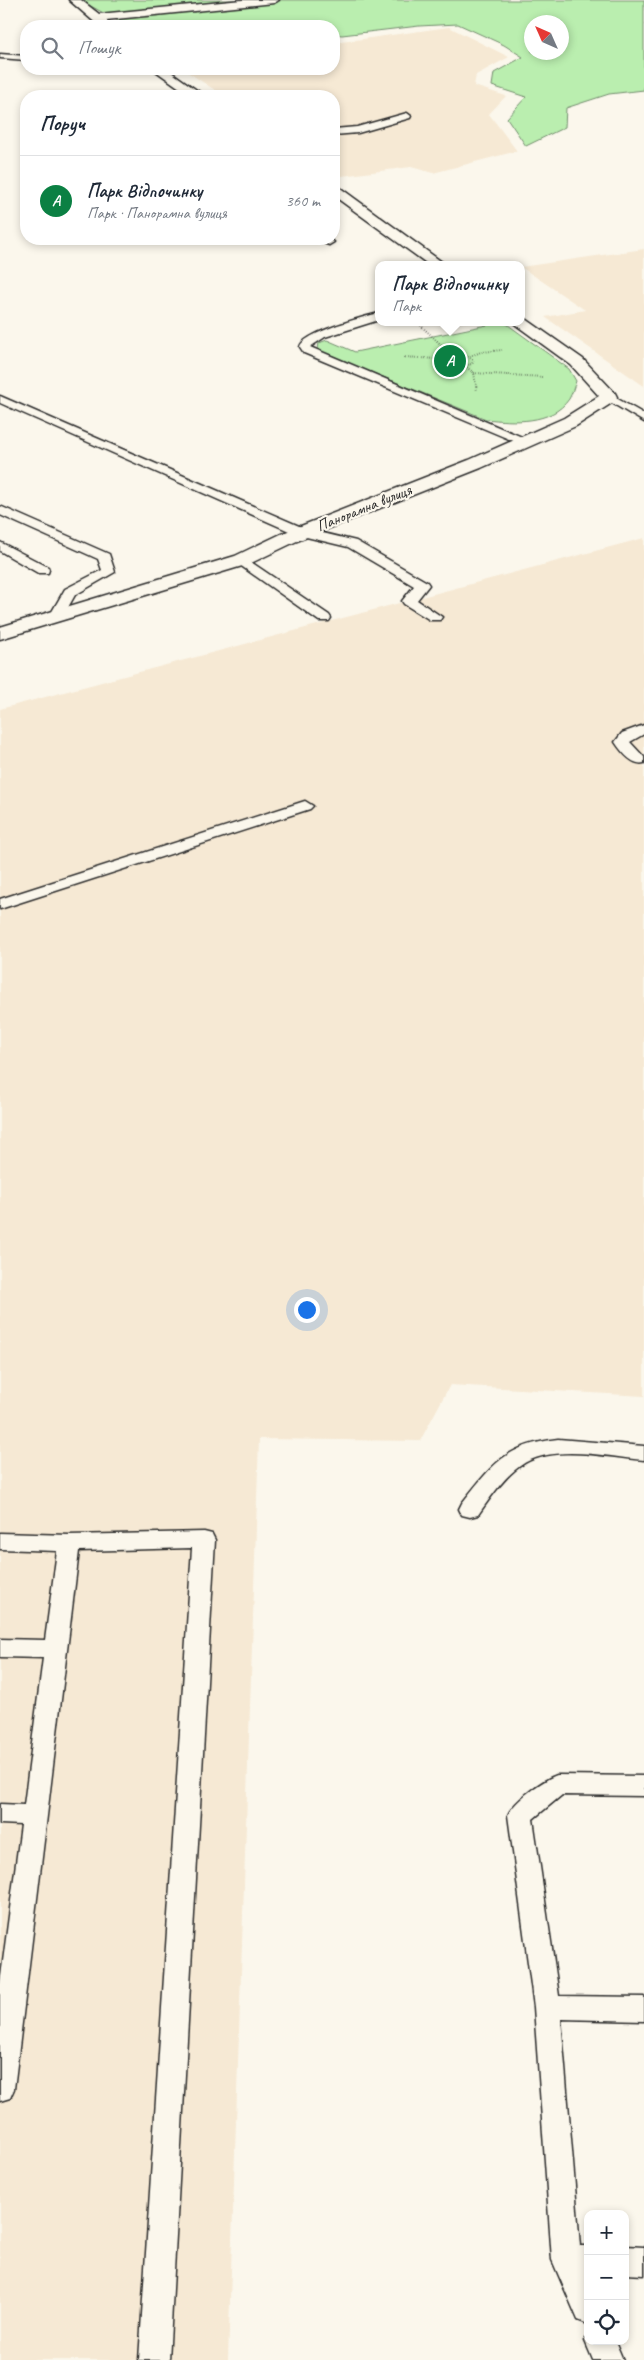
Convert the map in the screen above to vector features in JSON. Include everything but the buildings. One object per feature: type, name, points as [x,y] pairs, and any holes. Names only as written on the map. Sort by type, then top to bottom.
[{"type":"street","points":[[74,0],[99,20]]},
{"type":"street","points":[[97,18],[274,0]]},
{"type":"street","points":[[169,75],[190,90]]},
{"type":"street","points":[[340,194],[433,261]]},
{"type":"street","points":[[525,325],[577,362],[609,397]]},
{"type":"street","name":"Панорамна вулиця","points":[[0,634],[57,615],[242,560],[302,532],[525,442],[570,422],[609,397]]},
{"type":"lane","points":[[0,56],[20,58]]},
{"type":"lane","points":[[340,132],[358,130],[407,116]]},
{"type":"lane","points":[[375,317],[321,335],[306,343],[305,347],[308,351],[525,442]]},
{"type":"lane","points":[[609,397],[644,419]]},
{"type":"lane","points":[[0,399],[302,532],[352,544],[422,585],[409,601],[435,617]]},
{"type":"lane","points":[[0,510],[104,557],[110,572],[70,592],[57,615]]},
{"type":"lane","points":[[0,546],[43,570]]},
{"type":"lane","points":[[242,560],[324,618]]},
{"type":"lane","points":[[639,760],[622,742],[627,736],[644,729]]},
{"type":"lane","points":[[0,904],[305,806]]},
{"type":"lane","points":[[470,1509],[497,1475],[515,1459],[533,1450],[558,1446],[644,1453]]},
{"type":"lane","points":[[0,1541],[69,1543],[204,1540],[154,2360]]},
{"type":"lane","points":[[0,2090],[69,1543]]},
{"type":"lane","points":[[0,1648],[56,1649]]},
{"type":"lane","points":[[586,2300],[578,2260],[547,2007],[520,1815],[557,1785],[644,1786]]},
{"type":"lane","points":[[0,1814],[35,1815]]},
{"type":"lane","points":[[547,2007],[644,2009]]},
{"type":"lane","points":[[629,2260],[644,2261]]},
{"type":"lane","points":[[602,2345],[608,2360]]},
{"type":"path","points":[[422,326],[451,354]]},
{"type":"path","points":[[395,356],[437,358],[451,354],[470,356],[481,352],[502,350]]},
{"type":"path","points":[[437,358],[438,362],[444,365],[465,366],[472,364],[474,360],[470,356]]},
{"type":"path","points":[[474,373],[547,377]]},
{"type":"shaded area","points":[[449,27],[509,57],[476,75],[474,86],[506,96],[489,114],[517,151],[433,173],[411,167],[340,176],[340,90],[215,90],[192,75],[340,75],[340,42]]},
{"type":"shaded area","points":[[644,249],[644,386],[545,317],[585,310],[525,270],[525,266]]},
{"type":"shaded area","points":[[644,538],[644,1396],[450,1385],[420,1441],[259,1439],[228,2360],[0,2360],[0,709]]},
{"type":"green space","points":[[80,0],[644,0],[644,90],[609,94],[566,108],[565,127],[526,146],[507,118],[526,97],[492,86],[494,73],[523,57],[504,45],[458,24],[419,26],[342,35],[340,35],[340,20],[116,20]]},
{"type":"green space","points":[[482,326],[510,326],[569,369],[576,381],[569,399],[552,414],[542,418],[519,421],[486,419],[318,349],[319,343],[327,340],[355,352]]},
{"type":"place","name":"Парк Відпочинку","points":[[450,361]]}]
